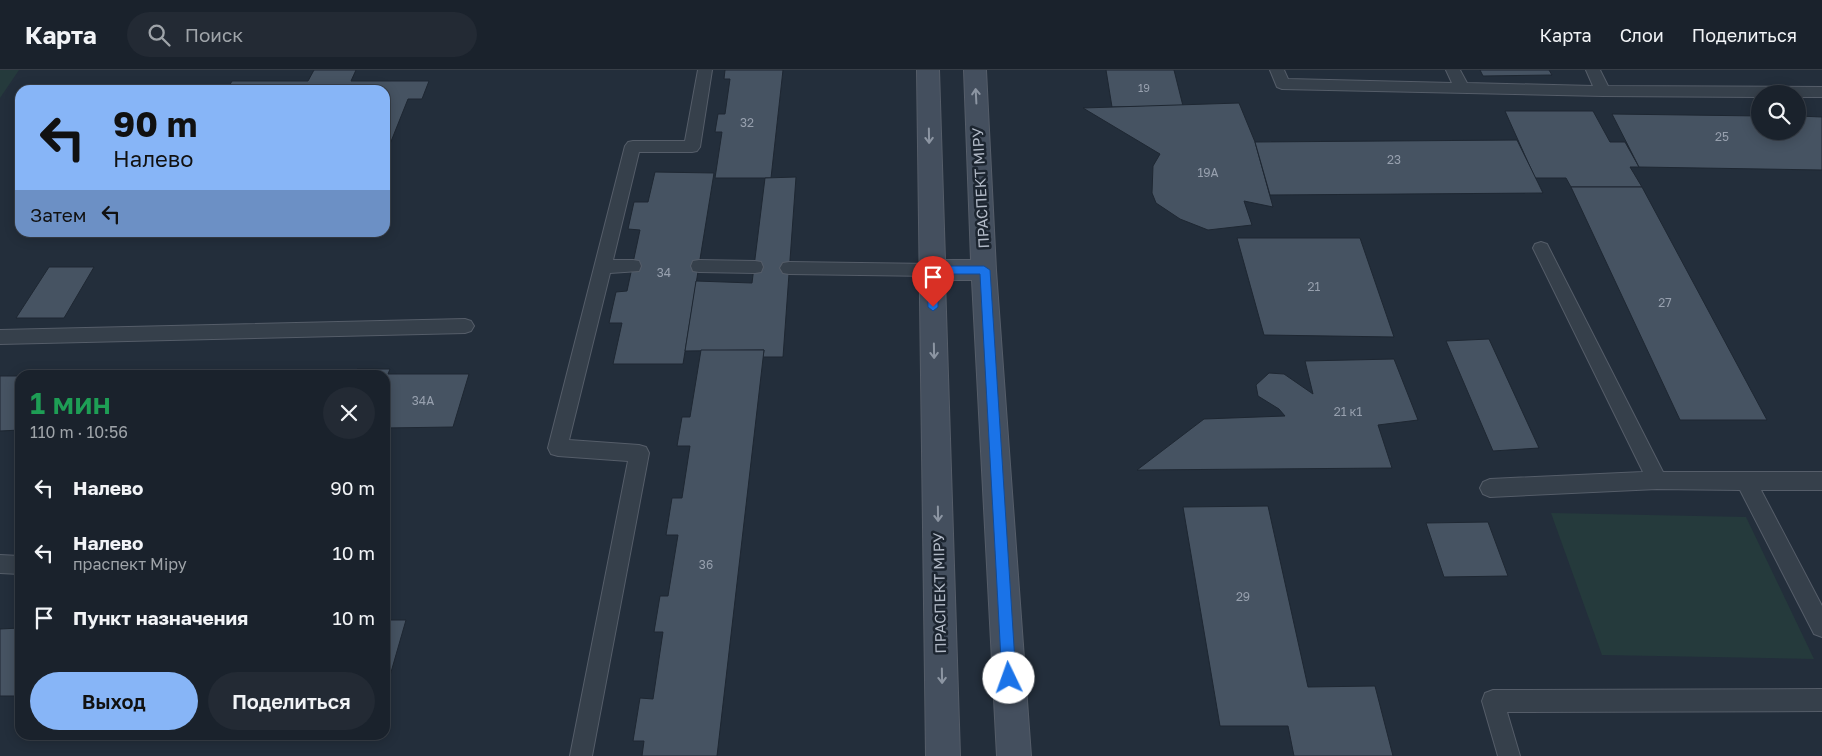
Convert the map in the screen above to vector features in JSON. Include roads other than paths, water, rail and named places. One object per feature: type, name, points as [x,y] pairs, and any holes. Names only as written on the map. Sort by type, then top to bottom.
[{"type":"main road","name":"ПРАСПЕКТ МІРУ","points":[[928,70],[944,756]]},
{"type":"main road","name":"ПРАСПЕКТ МІРУ","points":[[975,70],[984,270],[1014,756]]},
{"type":"main road","points":[[932,270],[984,270]]},
{"type":"lane","points":[[581,756],[639,453],[558,448],[632,146],[692,147],[706,70]]},
{"type":"lane","points":[[1277,70],[1282,84],[1603,91],[1822,92]]},
{"type":"lane","points":[[1453,70],[1462,88]]},
{"type":"lane","points":[[1593,70],[1603,91]]},
{"type":"lane","points":[[1541,248],[1657,480]]},
{"type":"lane","points":[[603,267],[633,266]]},
{"type":"lane","points":[[699,266],[754,267]]},
{"type":"lane","points":[[789,268],[932,270]]},
{"type":"lane","points":[[0,336],[465,326]]},
{"type":"lane","points":[[1490,488],[1657,480],[1822,481]]},
{"type":"lane","points":[[1746,482],[1822,627]]},
{"type":"lane","points":[[0,564],[15,565]]},
{"type":"lane","points":[[1509,756],[1493,701],[1822,700]]}]
